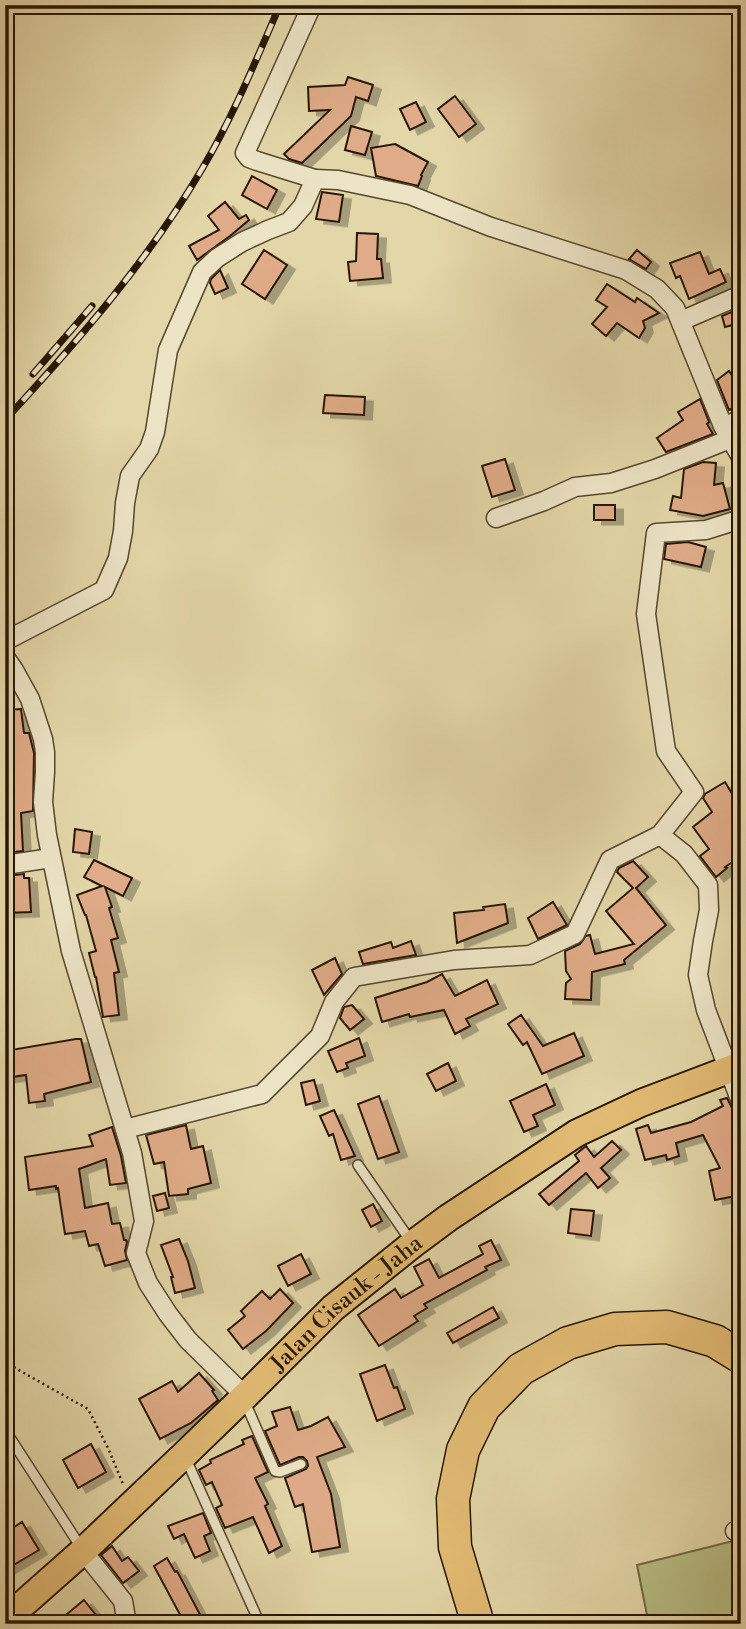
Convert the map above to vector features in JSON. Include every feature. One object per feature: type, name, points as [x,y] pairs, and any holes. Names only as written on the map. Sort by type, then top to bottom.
[{"type":"highway","points":[[478,1624],[455,1547],[453,1499],[463,1450],[484,1407],[521,1369],[568,1343],[615,1329],[667,1327],[715,1341],[741,1357]]},
{"type":"highway","points":[[501,1624],[476,1544],[475,1500],[484,1457],[501,1419],[534,1386],[576,1362],[618,1350],[664,1348],[706,1361],[741,1382]]},
{"type":"main road","name":"Jalan Cisauk - Jaha","points":[[5,1620],[83,1551],[333,1308],[413,1244],[577,1133],[641,1103],[735,1067]]},
{"type":"street","points":[[312,5],[245,153],[249,158],[315,179],[338,180],[410,195],[491,227],[626,270],[657,289],[675,308],[727,433],[741,457]]},
{"type":"street","points":[[5,641],[104,590],[118,558],[130,476],[149,449],[155,432],[167,350],[202,272],[217,258],[242,242],[289,222],[303,206],[315,179]]},
{"type":"street","points":[[681,321],[741,295]]},
{"type":"street","points":[[496,518],[575,487],[611,482],[655,469],[727,433],[741,420]]},
{"type":"street","points":[[125,1129],[262,1094],[320,1036],[334,1002],[354,977],[454,960],[530,956],[575,934],[610,860],[660,835],[694,792],[666,751],[646,614],[656,533],[706,530],[741,519]]},
{"type":"street","points":[[5,657],[30,699],[43,739],[46,762],[44,819],[51,858],[71,951],[132,1153],[144,1221],[136,1253],[148,1283],[168,1314],[188,1340],[244,1397]]},
{"type":"street","points":[[660,835],[684,854],[708,885],[709,911],[698,975],[706,1010],[735,1067],[741,1102]]},
{"type":"street","points":[[5,865],[51,858]]},
{"type":"street","points":[[83,1551],[123,1601],[127,1624]]},
{"type":"lane","points":[[358,1165],[413,1244]]},
{"type":"lane","points":[[244,1397],[275,1471],[280,1472],[301,1464]]},
{"type":"lane","points":[[5,1430],[83,1551]]},
{"type":"lane","points":[[184,1454],[260,1624]]},
{"type":"path","points":[[5,1353],[15,1368],[88,1409],[108,1448],[131,1504]]},
{"type":"green space","points":[[741,1539],[741,1624],[635,1624],[647,1615],[637,1565]]},
{"type":"building","points":[[348,77],[373,85],[368,101],[356,97],[351,116],[302,163],[289,159],[284,154],[330,110],[309,111],[308,87],[345,85]]},
{"type":"building","points":[[455,96],[476,124],[459,137],[438,109]]},
{"type":"building","points":[[416,102],[426,122],[410,130],[400,109]]},
{"type":"building","points":[[351,126],[372,132],[365,155],[345,150]]},
{"type":"building","points":[[395,144],[428,162],[418,186],[376,176],[371,148]]},
{"type":"building","points":[[252,176],[277,190],[267,209],[242,195]]},
{"type":"building","points":[[322,192],[343,195],[339,222],[316,219]]},
{"type":"building","points":[[225,202],[239,219],[246,215],[249,220],[197,260],[189,246],[219,230],[208,216]]},
{"type":"building","points":[[357,233],[378,234],[377,259],[381,259],[383,278],[350,281],[348,262],[356,261]]},
{"type":"building","points":[[264,250],[287,265],[265,299],[242,284]]},
{"type":"building","points":[[637,250],[651,262],[646,269],[629,259]]},
{"type":"building","points":[[700,252],[709,274],[720,269],[726,282],[689,299],[680,276],[676,278],[670,263]]},
{"type":"building","points":[[220,270],[228,288],[215,294],[210,283]]},
{"type":"building","points":[[607,284],[635,302],[637,298],[659,313],[643,321],[645,328],[639,338],[617,323],[606,336],[592,324],[607,307],[596,300]]},
{"type":"building","points":[[736,310],[740,323],[725,327],[722,316]]},
{"type":"building","points":[[729,371],[741,389],[741,405],[732,411],[729,410],[717,380]]},
{"type":"building","points":[[325,395],[365,397],[364,415],[323,413]]},
{"type":"building","points":[[700,399],[709,422],[707,424],[713,434],[666,452],[657,438],[683,420],[678,412]]},
{"type":"building","points":[[505,459],[515,490],[492,497],[482,466]]},
{"type":"building","points":[[703,462],[716,463],[714,485],[723,483],[730,509],[703,516],[670,510],[673,496],[681,498],[684,469]]},
{"type":"building","points":[[594,505],[615,505],[615,520],[594,520]]},
{"type":"building","points":[[688,542],[706,547],[701,567],[664,559],[666,544]]},
{"type":"building","points":[[21,709],[24,733],[29,733],[34,753],[33,811],[21,813],[23,851],[5,853],[5,710]]},
{"type":"building","points":[[725,782],[741,809],[741,856],[716,877],[700,856],[709,849],[693,827],[712,812],[703,798],[705,794]]},
{"type":"building","points":[[75,829],[92,832],[89,854],[73,852]]},
{"type":"building","points":[[94,860],[132,878],[123,896],[105,887],[118,938],[111,940],[119,972],[114,973],[119,1015],[103,1017],[89,953],[96,951],[77,895],[102,886],[84,877]]},
{"type":"building","points":[[633,861],[648,877],[636,888],[666,925],[624,960],[625,964],[592,972],[591,1000],[565,999],[566,983],[571,979],[566,971],[565,951],[580,944],[590,935],[595,954],[634,944],[606,911],[633,888],[617,872],[619,868]]},
{"type":"building","points":[[24,874],[24,878],[29,878],[31,912],[5,913],[5,876]]},
{"type":"building","points":[[553,902],[567,925],[538,939],[528,918]]},
{"type":"building","points":[[505,904],[508,923],[457,943],[454,913],[484,910],[483,907]]},
{"type":"building","points":[[411,941],[416,955],[363,964],[359,952],[391,942],[393,948]]},
{"type":"building","points":[[335,958],[342,974],[324,995],[312,970]]},
{"type":"building","points":[[442,974],[455,996],[487,980],[498,1004],[466,1019],[470,1026],[455,1034],[444,1010],[410,1017],[409,1014],[382,1022],[375,998],[427,982]]},
{"type":"building","points":[[352,1005],[364,1019],[350,1030],[340,1018],[344,1007]]},
{"type":"building","points":[[521,1015],[543,1046],[574,1033],[584,1056],[542,1074],[527,1042],[523,1045],[508,1024]]},
{"type":"building","points":[[359,1038],[365,1056],[346,1063],[348,1068],[337,1072],[328,1051]]},
{"type":"building","points":[[81,1039],[91,1082],[44,1094],[45,1101],[29,1103],[26,1075],[5,1078],[5,1051]]},
{"type":"building","points":[[448,1063],[456,1081],[436,1091],[427,1074]]},
{"type":"building","points":[[314,1080],[320,1101],[306,1105],[301,1083]]},
{"type":"building","points":[[546,1084],[555,1105],[533,1115],[538,1126],[524,1132],[510,1101]]},
{"type":"building","points":[[379,1096],[399,1152],[378,1159],[358,1104]]},
{"type":"building","points":[[727,1098],[733,1110],[741,1114],[741,1195],[715,1200],[709,1171],[720,1168],[703,1135],[676,1143],[679,1156],[667,1160],[666,1155],[645,1160],[636,1129],[648,1125],[651,1133],[691,1122],[723,1106],[720,1100]]},
{"type":"building","points":[[334,1110],[355,1156],[341,1160],[333,1134],[329,1136],[320,1116]]},
{"type":"building","points":[[186,1125],[191,1149],[203,1146],[211,1183],[188,1189],[188,1194],[169,1196],[164,1162],[154,1164],[146,1135]]},
{"type":"building","points":[[112,1127],[126,1183],[110,1185],[106,1159],[79,1169],[85,1208],[108,1203],[112,1224],[120,1223],[124,1240],[127,1242],[127,1260],[105,1266],[98,1244],[89,1246],[85,1231],[65,1234],[56,1186],[29,1190],[25,1157],[93,1146],[89,1135]]},
{"type":"building","points":[[612,1141],[621,1150],[601,1168],[610,1178],[598,1188],[586,1173],[549,1205],[539,1194],[579,1161],[575,1155],[586,1146],[594,1157]]},
{"type":"building","points":[[165,1193],[169,1208],[157,1211],[153,1196]]},
{"type":"building","points":[[373,1204],[382,1221],[371,1227],[362,1210]]},
{"type":"building","points":[[571,1209],[594,1211],[591,1236],[568,1233]]},
{"type":"building","points":[[179,1239],[195,1288],[175,1293],[173,1277],[161,1245]]},
{"type":"building","points":[[491,1240],[501,1260],[424,1304],[427,1308],[414,1316],[418,1321],[379,1346],[358,1315],[395,1289],[401,1298],[423,1285],[414,1267],[429,1259],[439,1278],[483,1254],[479,1246]]},
{"type":"building","points":[[301,1254],[311,1274],[288,1286],[278,1266]]},
{"type":"building","points":[[280,1289],[293,1303],[266,1331],[243,1349],[228,1330],[245,1316],[241,1311],[262,1291],[270,1299]]},
{"type":"building","points":[[493,1307],[499,1318],[453,1343],[447,1333]]},
{"type":"building","points":[[385,1365],[405,1409],[377,1421],[360,1374]]},
{"type":"building","points":[[199,1373],[214,1390],[212,1391],[218,1400],[191,1423],[160,1439],[139,1399],[172,1381],[178,1392]]},
{"type":"building","points":[[290,1407],[298,1430],[328,1417],[345,1447],[317,1457],[331,1494],[340,1547],[312,1552],[303,1504],[295,1507],[285,1478],[306,1469],[307,1461],[299,1457],[280,1465],[265,1431],[277,1426],[272,1412]]},
{"type":"building","points":[[252,1436],[268,1472],[255,1478],[268,1504],[265,1506],[282,1546],[269,1553],[253,1517],[225,1528],[216,1508],[222,1505],[212,1482],[206,1485],[199,1470],[211,1463],[210,1460],[244,1444],[242,1440]]},
{"type":"building","points":[[91,1444],[106,1472],[78,1488],[63,1460]]},
{"type":"building","points":[[203,1513],[211,1533],[204,1536],[210,1551],[195,1558],[184,1534],[174,1539],[168,1526]]},
{"type":"building","points":[[22,1522],[39,1550],[5,1570],[5,1533]]},
{"type":"building","points":[[112,1546],[122,1561],[128,1557],[139,1571],[123,1583],[101,1555]]},
{"type":"building","points":[[167,1558],[175,1572],[177,1571],[205,1624],[185,1624],[154,1566]]},
{"type":"building","points":[[84,1600],[103,1624],[55,1624]]},
{"type":"railway","points":[[5,420],[110,300],[181,203],[224,129],[280,5]]},
{"type":"railway","points":[[33,374],[92,306]]}]
